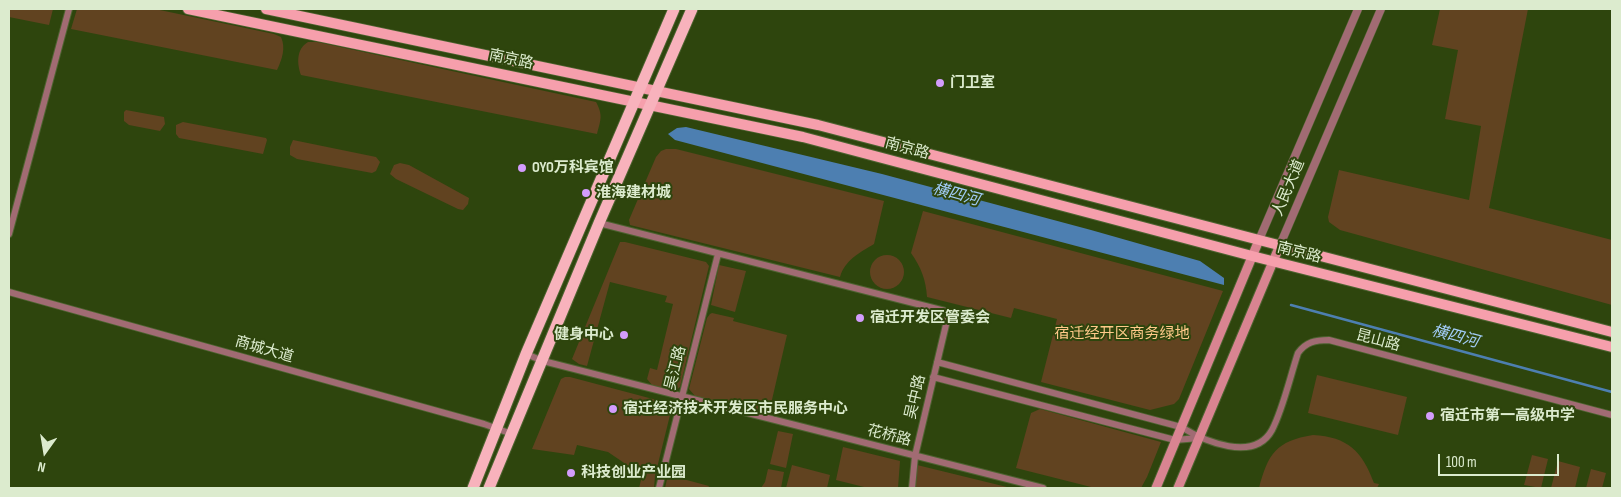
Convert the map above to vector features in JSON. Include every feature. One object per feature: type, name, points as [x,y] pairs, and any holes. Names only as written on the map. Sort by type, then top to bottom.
[{"type":"highway","points":[[473,488],[526,354],[674,9]]},
{"type":"highway","points":[[489,488],[599,223],[692,9]]},
{"type":"main road","name":"南京路","points":[[188,9],[803,137],[1252,256],[1612,347]]},
{"type":"main road","name":"南京路","points":[[266,9],[818,125],[1612,332]]},
{"type":"main road","name":"人民大道","points":[[1156,488],[1259,240]]},
{"type":"main road","name":"人民大道","points":[[1178,488],[1280,245]]},
{"type":"street","points":[[9,234],[69,9]]},
{"type":"street","name":"人民大道","points":[[1259,240],[1358,9]]},
{"type":"street","name":"人民大道","points":[[1280,245],[1380,9]]},
{"type":"street","points":[[599,223],[718,254]]},
{"type":"street","name":"吴中路","points":[[718,254],[949,312],[915,456],[912,488]]},
{"type":"street","name":"吴江路","points":[[658,488],[718,254]]},
{"type":"street","name":"商城大道","points":[[9,292],[498,428],[512,434]]},
{"type":"street","name":"昆山路","points":[[1199,438],[1233,447],[1245,448],[1257,444],[1264,439],[1271,432],[1274,425],[1298,353],[1302,347],[1310,342],[1320,340],[1329,340],[1612,415]]},
{"type":"street","name":"花桥路","points":[[526,354],[543,361],[1042,488]]},
{"type":"street","points":[[937,362],[1181,427],[1199,438]]},
{"type":"street","points":[[933,378],[1175,440],[1199,438]]},
{"type":"green space","points":[[9,9],[53,9],[49,25],[9,17]]},
{"type":"green space","points":[[77,9],[155,9],[274,34],[281,37],[283,54],[277,70],[71,29]]},
{"type":"green space","points":[[1440,9],[1528,9],[1489,208],[1612,240],[1612,305],[1340,230],[1329,222],[1328,217],[1339,170],[1469,200],[1481,126],[1445,119],[1458,50],[1432,45]]},
{"type":"green space","points":[[308,42],[317,42],[596,102],[600,110],[600,124],[597,134],[301,75],[298,57],[301,49]]},
{"type":"green space","points":[[126,110],[164,117],[165,124],[160,131],[129,125],[124,121],[124,112]]},
{"type":"green space","points":[[183,122],[266,138],[263,154],[179,138],[176,134],[176,125]]},
{"type":"green space","points":[[293,140],[376,157],[380,162],[376,171],[372,173],[297,159],[290,155],[290,147]]},
{"type":"green space","points":[[676,149],[884,201],[874,244],[849,261],[840,277],[630,225],[629,220],[656,157],[661,151]]},
{"type":"green space","points":[[400,163],[409,165],[469,198],[468,204],[463,210],[458,209],[396,179],[390,174],[394,165]]},
{"type":"green space","name":"宿迁经开区商务绿地","points":[[923,211],[1223,291],[1179,399],[1174,404],[1150,410],[1041,382],[1057,319],[1014,308],[1011,318],[927,297],[918,263],[911,253]]},
{"type":"green space","points":[[620,242],[706,262],[709,266],[680,387],[675,391],[652,385],[647,379],[650,368],[657,370],[673,304],[665,302],[667,296],[610,282],[587,366],[579,364],[572,359]]},
{"type":"green space","points":[[887,255],[894,256],[899,260],[903,265],[903,279],[899,284],[894,288],[887,289],[880,288],[875,284],[871,279],[870,272],[871,265],[875,260],[880,256]]},
{"type":"green space","points":[[719,265],[746,271],[735,312],[711,305]]},
{"type":"green space","points":[[712,313],[734,318],[733,321],[787,335],[771,404],[767,409],[757,410],[695,396],[689,389],[707,318]]},
{"type":"green space","points":[[1317,375],[1407,397],[1398,435],[1308,413]]},
{"type":"green space","points":[[565,377],[668,403],[671,411],[655,476],[654,488],[639,488],[642,476],[608,452],[577,445],[574,455],[532,449],[561,379]]},
{"type":"green space","points":[[1040,409],[1161,442],[1141,488],[1095,488],[1016,468],[1031,413]]},
{"type":"green space","points":[[778,431],[793,434],[786,468],[770,464]]},
{"type":"green space","points":[[1313,435],[1336,439],[1352,448],[1359,454],[1374,483],[1379,484],[1377,488],[1259,488],[1266,466],[1275,451],[1290,441]]},
{"type":"green space","points":[[843,447],[900,461],[898,488],[868,488],[836,480]]},
{"type":"green space","points":[[1532,455],[1548,459],[1541,488],[1524,485]]},
{"type":"green space","points":[[1558,461],[1580,467],[1575,488],[1551,488]]},
{"type":"green space","points":[[792,465],[830,475],[827,488],[786,488]]},
{"type":"green space","points":[[917,465],[1011,488],[914,488]]},
{"type":"green space","points":[[768,469],[784,472],[781,488],[761,488],[765,482]]},
{"type":"green space","points":[[1591,469],[1606,473],[1602,488],[1586,488]]},
{"type":"green space","points":[[668,475],[709,486],[708,488],[665,488]]},
{"type":"water","points":[[686,127],[882,174],[1200,261],[1224,278],[1224,285],[675,140],[668,134],[677,128]]},
{"type":"waterway","name":"横四河","points":[[1291,305],[1612,392]]},
{"type":"place","name":"门卫室","points":[[940,83]]},
{"type":"place","name":"OYO万科宾馆","points":[[522,168]]},
{"type":"place","name":"淮海建材城","points":[[586,193]]},
{"type":"place","name":"宿迁开发区管委会","points":[[860,318]]},
{"type":"place","name":"健身中心","points":[[624,335]]},
{"type":"place","name":"宿迁经济技术开发区市民服务中心","points":[[613,409]]},
{"type":"place","name":"宿迁市第一高级中学","points":[[1430,416]]},
{"type":"place","name":"科技创业产业园","points":[[571,473]]}]
